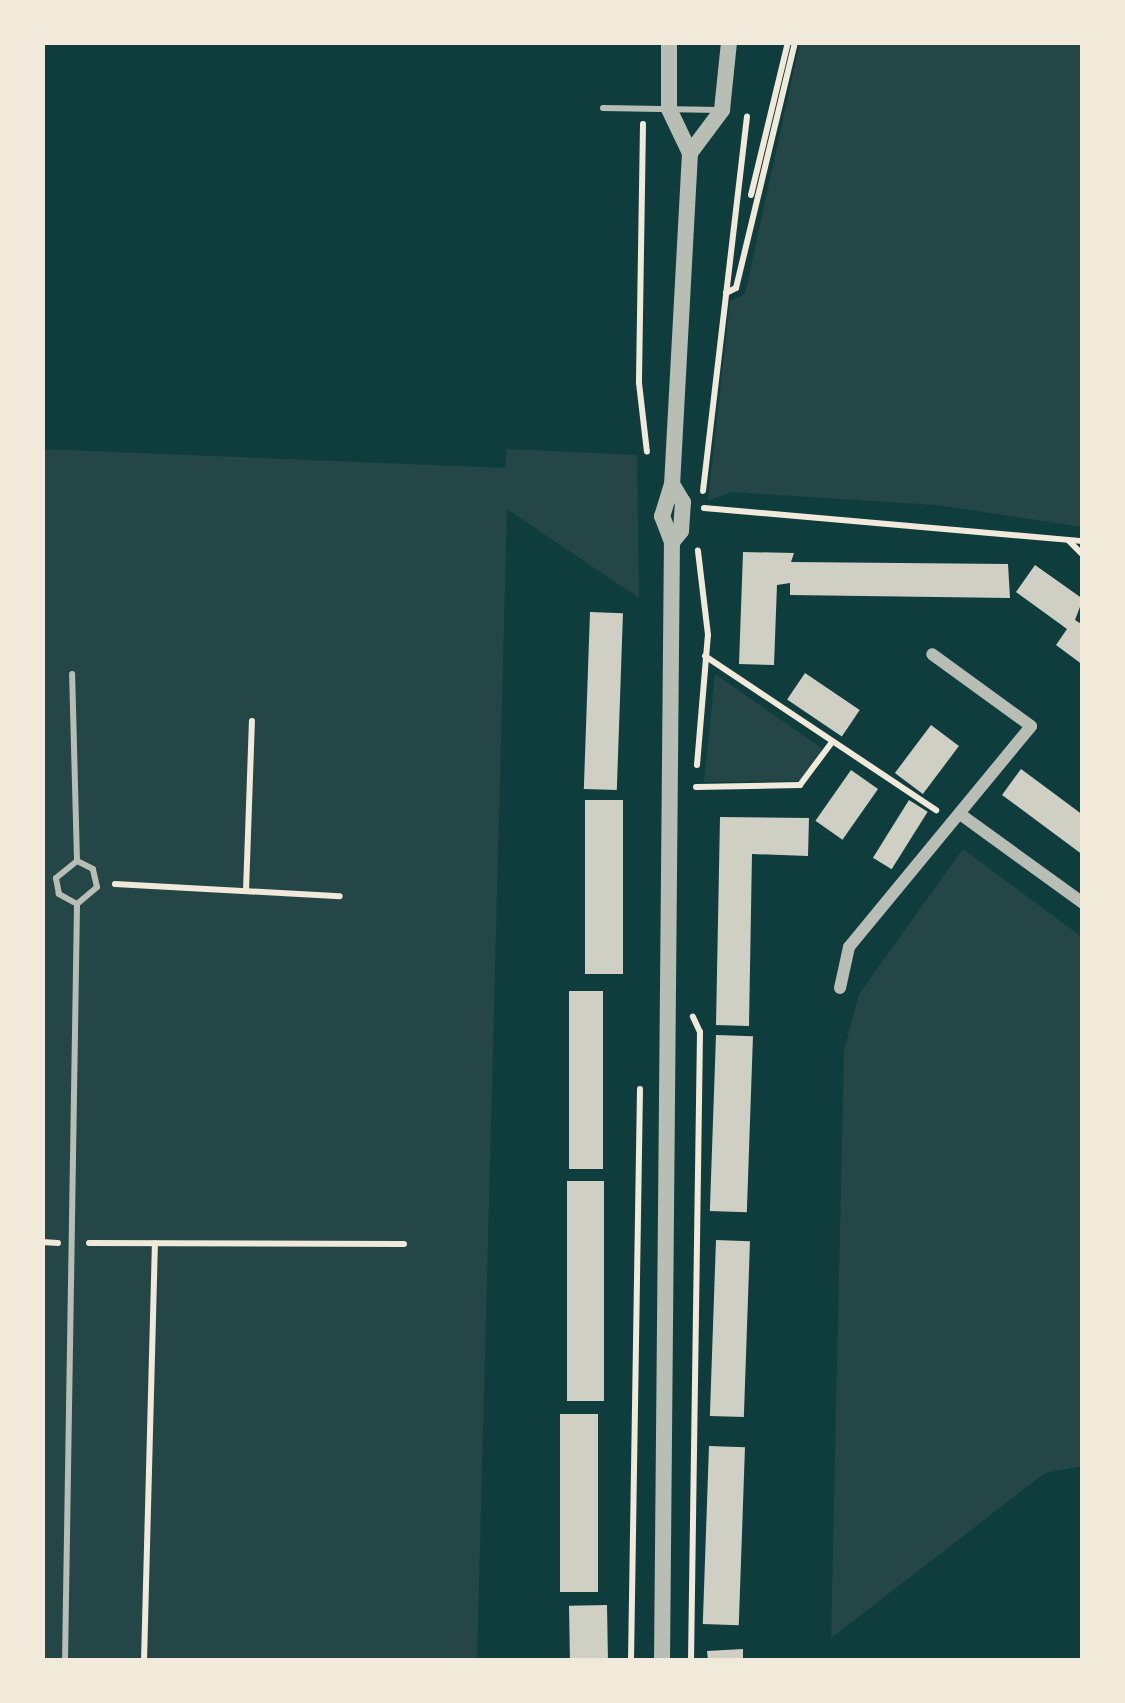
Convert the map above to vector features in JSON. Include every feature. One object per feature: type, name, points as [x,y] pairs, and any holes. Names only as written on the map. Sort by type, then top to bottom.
[{"type":"street","points":[[662,1661],[672,542],[662,527],[672,484],[690,153],[669,109],[669,42]]},
{"type":"street","points":[[690,153],[722,110],[729,42]]},
{"type":"street","points":[[840,988],[849,947],[1030,726],[932,654]]},
{"type":"street","points":[[960,814],[1083,903]]},
{"type":"lane","points":[[602,108],[722,110]]},
{"type":"lane","points":[[72,674],[77,861]]},
{"type":"lane","points":[[76,904],[65,901],[56,878],[77,861]]},
{"type":"lane","points":[[76,904],[97,887],[93,869],[77,861]]},
{"type":"lane","points":[[64,1661],[76,904]]},
{"type":"path","points":[[726,293],[735,289],[750,209],[752,168],[792,42]]},
{"type":"path","points":[[641,108],[641,294],[648,458]]},
{"type":"path","points":[[748,110],[700,508],[1083,541]]},
{"type":"path","points":[[695,809],[705,656],[696,537]]},
{"type":"path","points":[[1066,537],[1083,555]]},
{"type":"path","points":[[705,656],[948,818],[960,814]]},
{"type":"path","points":[[246,891],[252,722]]},
{"type":"path","points":[[696,787],[800,785],[833,741]]},
{"type":"path","points":[[106,884],[340,896]]},
{"type":"path","points":[[691,1010],[700,1032],[691,1661]]},
{"type":"path","points":[[631,1661],[640,1077]]},
{"type":"path","points":[[82,1243],[404,1244]]},
{"type":"path","points":[[144,1661],[155,1243]]},
{"type":"shaded area","points":[[800,42],[1083,42],[1083,527],[937,505],[731,492],[708,501],[730,301],[745,294]]},
{"type":"shaded area","points":[[42,449],[505,468],[507,449],[637,455],[639,598],[507,509],[477,1661],[42,1661]]},
{"type":"shaded area","points":[[715,674],[823,749],[801,781],[704,782]]},
{"type":"shaded area","points":[[963,849],[1083,938],[1083,1466],[1045,1473],[831,1638],[844,1051],[859,994]]},
{"type":"building","points":[[743,552],[794,553],[791,562],[1008,564],[1010,598],[790,595],[790,583],[777,585],[774,665],[739,664]]},
{"type":"building","points":[[1035,565],[1083,599],[1075,620],[1083,625],[1083,665],[1056,645],[1067,629],[1016,592]]},
{"type":"building","points":[[590,612],[623,613],[617,790],[584,789]]},
{"type":"building","points":[[805,673],[860,710],[842,736],[787,700]]},
{"type":"building","points":[[931,725],[959,746],[923,794],[895,773]]},
{"type":"building","points":[[1021,769],[1083,815],[1083,855],[1002,795]]},
{"type":"building","points":[[851,770],[878,789],[842,840],[815,821]]},
{"type":"building","points":[[585,800],[623,800],[623,974],[585,974]]},
{"type":"building","points":[[909,800],[928,812],[892,869],[873,858]]},
{"type":"building","points":[[720,817],[809,818],[808,856],[752,854],[749,1026],[716,1025]]},
{"type":"building","points":[[569,991],[603,991],[603,1169],[569,1169]]},
{"type":"building","points":[[716,1035],[753,1036],[747,1212],[710,1211]]},
{"type":"building","points":[[567,1181],[604,1181],[604,1401],[567,1401]]},
{"type":"building","points":[[716,1240],[750,1241],[744,1417],[710,1416]]},
{"type":"building","points":[[560,1414],[598,1414],[598,1592],[560,1592]]},
{"type":"building","points":[[709,1446],[745,1447],[739,1625],[703,1624]]},
{"type":"building","points":[[607,1605],[608,1661],[570,1661],[569,1606]]},
{"type":"building","points":[[743,1649],[743,1661],[708,1661],[707,1651]]}]
